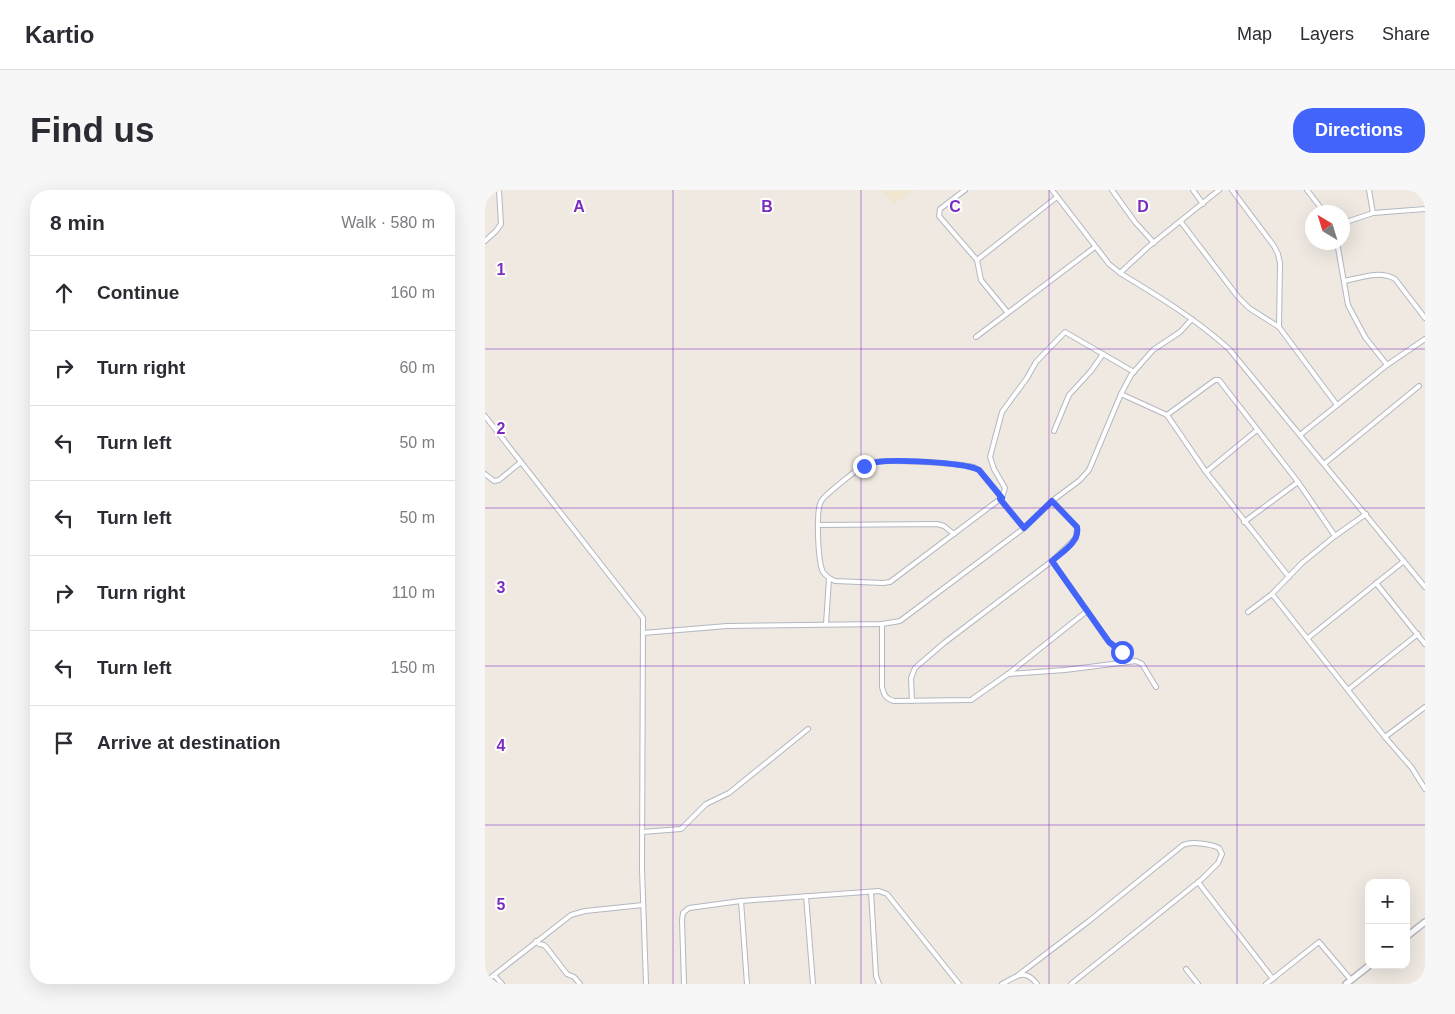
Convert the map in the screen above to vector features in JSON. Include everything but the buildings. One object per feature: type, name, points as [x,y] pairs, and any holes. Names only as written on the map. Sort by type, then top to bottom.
[{"type":"street","points":[[485,241],[501,224],[499,190]]},
{"type":"street","points":[[965,190],[940,209],[939,214],[965,248],[977,260],[981,280],[1008,313]]},
{"type":"street","points":[[1052,190],[1095,248],[1120,273],[1215,335],[1229,349],[1367,514],[1425,587]]},
{"type":"street","points":[[1112,190],[1135,222],[1154,243]]},
{"type":"street","points":[[1193,190],[1203,204]]},
{"type":"street","points":[[1120,273],[1219,190]]},
{"type":"street","points":[[1232,190],[1278,254],[1280,263],[1279,327]]},
{"type":"street","points":[[1307,190],[1319,205]]},
{"type":"street","points":[[1369,190],[1373,213]]},
{"type":"street","points":[[977,260],[1057,196]]},
{"type":"street","points":[[1350,221],[1373,213],[1425,209]]},
{"type":"street","points":[[1181,222],[1238,297],[1249,308],[1279,327],[1337,404]]},
{"type":"street","points":[[976,337],[1095,248]]},
{"type":"street","points":[[1338,250],[1348,305],[1365,337],[1387,365]]},
{"type":"street","points":[[1344,281],[1381,274],[1388,275],[1395,279],[1425,318]]},
{"type":"street","points":[[643,633],[727,626],[882,624],[900,621],[1024,528],[1052,501],[1089,470],[1121,394],[1134,372],[1153,350],[1180,332],[1192,319]]},
{"type":"street","points":[[829,579],[843,582],[891,582],[1001,498],[1005,490],[990,462],[991,449],[1002,412],[1027,378],[1036,362],[1065,332],[1134,372]]},
{"type":"street","points":[[1300,435],[1387,365],[1425,339]]},
{"type":"street","points":[[1054,431],[1069,395],[1091,371],[1103,354]]},
{"type":"street","points":[[1167,416],[1218,380],[1298,482],[1335,536]]},
{"type":"street","points":[[1324,464],[1419,386]]},
{"type":"street","points":[[1121,394],[1167,416],[1206,472],[1289,577]]},
{"type":"street","points":[[485,416],[643,618],[642,832],[646,984]]},
{"type":"street","points":[[1206,472],[1257,430]]},
{"type":"street","points":[[826,624],[829,579],[821,567],[817,537],[819,505],[821,500],[866,464],[871,462],[915,461],[979,470],[1024,528]]},
{"type":"street","points":[[485,474],[494,481],[499,480],[521,462]]},
{"type":"street","points":[[1244,522],[1298,482]]},
{"type":"street","points":[[912,701],[911,678],[915,668],[944,643],[1052,561],[1077,538],[1077,527],[1052,501]]},
{"type":"street","points":[[1248,612],[1272,594],[1302,563],[1335,536],[1367,514]]},
{"type":"street","points":[[819,524],[937,524],[944,526],[954,534]]},
{"type":"street","points":[[1052,561],[1109,642],[1124,655],[1125,657],[1121,663]]},
{"type":"street","points":[[1308,638],[1404,561]]},
{"type":"street","points":[[1376,584],[1425,644]]},
{"type":"street","points":[[1272,594],[1349,689],[1385,737],[1412,768],[1425,787]]},
{"type":"street","points":[[882,624],[881,687],[888,700],[971,700],[1008,674],[1087,611]]},
{"type":"street","points":[[1349,689],[1418,634]]},
{"type":"street","points":[[1008,674],[1065,670],[1121,663],[1139,663],[1156,687]]},
{"type":"street","points":[[1385,737],[1425,707]]},
{"type":"street","points":[[642,832],[681,829],[706,804],[729,793],[808,729]]},
{"type":"street","points":[[1002,984],[1017,976],[1089,921],[1185,844],[1213,845],[1221,850],[1221,860],[1198,882],[1071,984]]},
{"type":"street","points":[[1198,882],[1273,979]]},
{"type":"street","points":[[871,892],[876,976],[879,984]]},
{"type":"street","points":[[684,984],[682,920],[683,913],[691,907],[741,901],[883,892],[887,894],[959,984]]},
{"type":"street","points":[[806,896],[813,984]]},
{"type":"street","points":[[741,901],[747,984]]},
{"type":"street","points":[[485,982],[568,917],[577,913],[643,905]]},
{"type":"street","points":[[1410,933],[1425,922]]},
{"type":"street","points":[[536,941],[544,945],[566,972],[580,984]]},
{"type":"street","points":[[1266,984],[1319,942],[1349,982],[1365,969]]},
{"type":"street","points":[[1186,969],[1198,984]]},
{"type":"street","points":[[494,975],[502,984]]},
{"type":"street","points":[[1017,976],[1028,975],[1037,984]]},
{"type":"shaded area","points":[[881,190],[913,190],[894,205]]},
{"type":"route","points":[[864,466],[871,462],[915,461],[969,466],[979,470],[1024,528],[1052,501],[1078,530],[1077,538],[1052,561],[1112,646],[1122,652]]}]
